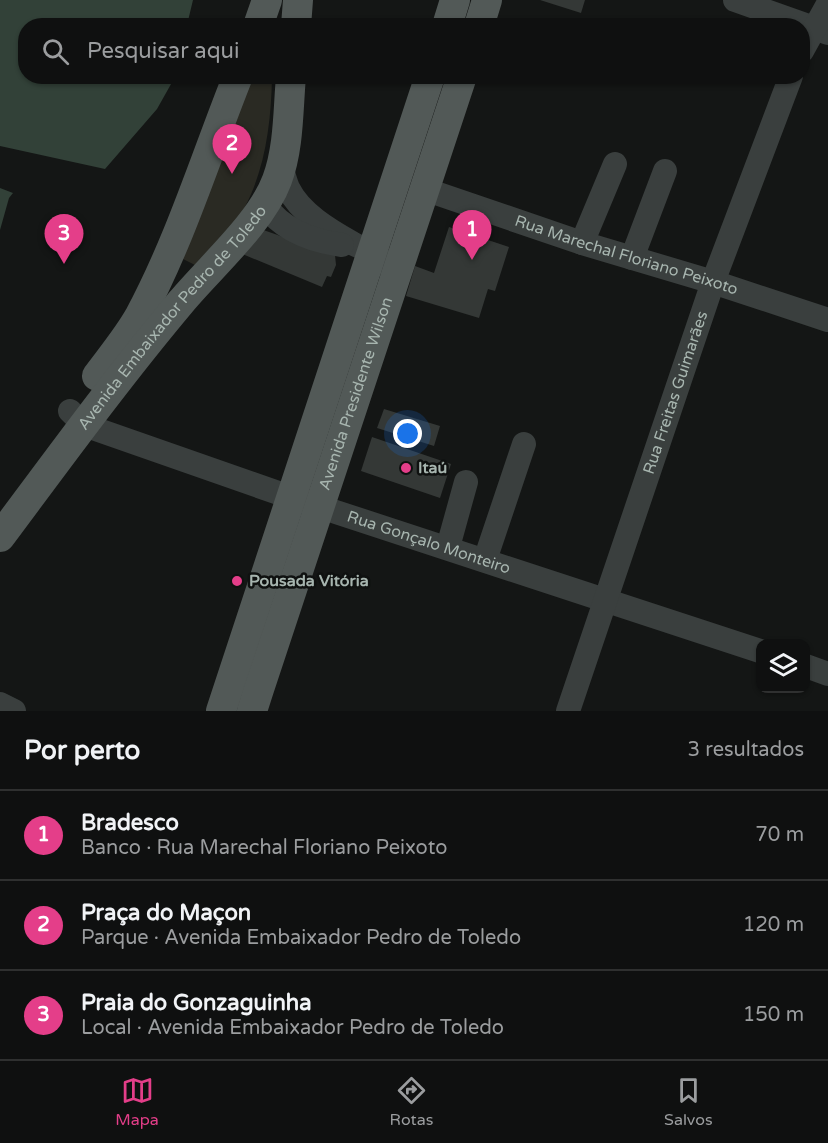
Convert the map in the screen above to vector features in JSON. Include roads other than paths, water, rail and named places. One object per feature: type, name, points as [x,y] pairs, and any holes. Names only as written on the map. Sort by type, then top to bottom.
[{"type":"main road","points":[[261,18],[267,0]]},
{"type":"main road","points":[[297,18],[298,0]]},
{"type":"main road","points":[[449,18],[455,0]]},
{"type":"main road","points":[[481,18],[487,0]]},
{"type":"main road","name":"Avenida Embaixador Pedro de Toledo","points":[[0,537],[138,319],[171,248],[235,84]]},
{"type":"main road","name":"Avenida Embaixador Pedro de Toledo","points":[[0,507],[243,233],[264,205],[277,181],[285,148],[290,84]]},
{"type":"main road","name":"Avenida Presidente Wilson","points":[[252,711],[363,248],[427,84]]},
{"type":"main road","name":"Avenida Presidente Wilson","points":[[221,711],[304,501],[356,397],[459,84]]},
{"type":"street","points":[[735,0],[787,18]]},
{"type":"street","points":[[810,42],[821,30],[828,4]]},
{"type":"street","name":"Rua Freitas Guimarães","points":[[568,711],[713,282],[788,84]]},
{"type":"street","points":[[582,243],[615,164]]},
{"type":"street","points":[[281,165],[288,187],[301,207],[325,226],[381,259],[386,270],[385,283],[366,339],[356,397]]},
{"type":"street","points":[[632,258],[664,171]]},
{"type":"street","name":"Rua Marechal Floriano Peixoto","points":[[424,189],[582,243],[713,282],[828,320]]},
{"type":"street","points":[[264,205],[279,222],[306,236],[327,243],[363,248]]},
{"type":"street","name":"Rua Gonçalo Monteiro","points":[[77,418],[304,501],[756,650]]},
{"type":"street","points":[[486,560],[524,444]]},
{"type":"street","points":[[448,547],[466,482]]},
{"type":"street","points":[[810,667],[828,674]]},
{"type":"street","points":[[0,704],[14,711]]},
{"type":"place","name":"Praça do Maçon","points":[[232,174]]},
{"type":"place","name":"Bradesco","points":[[472,260]]},
{"type":"place","name":"Praia do Gonzaguinha","points":[[64,264]]},
{"type":"place","name":"Itaú","points":[[406,468]]},
{"type":"place","name":"Pousada Vitória","points":[[237,581]]}]
